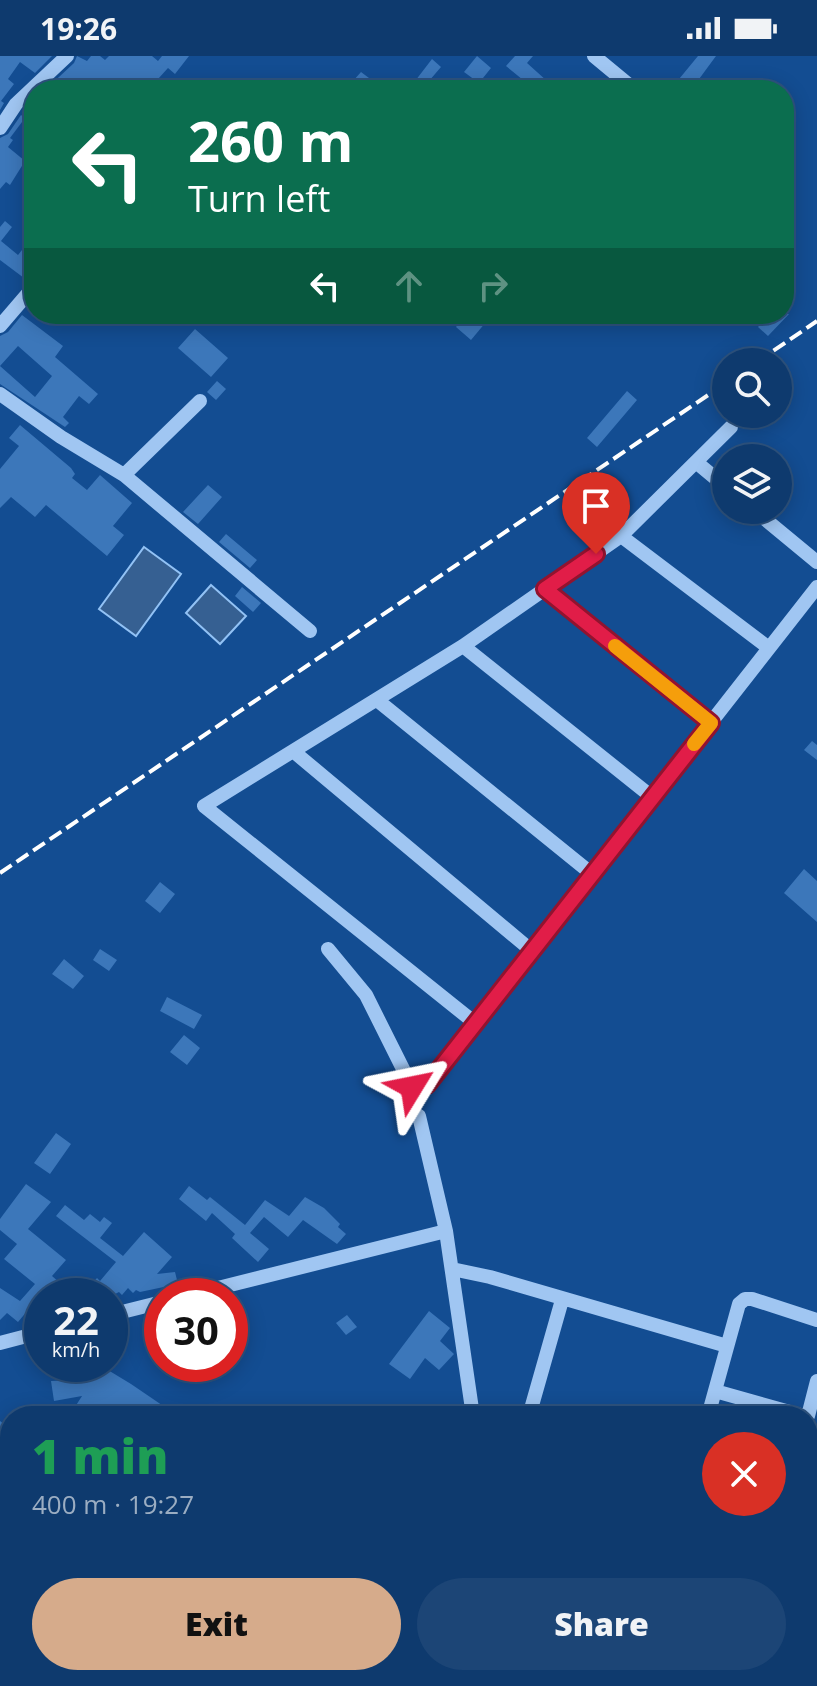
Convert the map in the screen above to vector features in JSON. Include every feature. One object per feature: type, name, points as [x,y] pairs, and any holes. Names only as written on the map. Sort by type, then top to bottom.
[{"type":"street","points":[[42,80],[67,56]]},
{"type":"street","points":[[594,56],[623,80]]},
{"type":"street","points":[[0,128],[24,96]]},
{"type":"street","points":[[0,326],[24,298]]},
{"type":"street","points":[[0,394],[61,437],[124,475],[310,631]]},
{"type":"street","points":[[124,475],[200,401]]},
{"type":"street","points":[[475,1023],[204,806],[463,646],[621,536],[730,428]]},
{"type":"street","points":[[696,462],[712,475]]},
{"type":"street","points":[[771,524],[817,562]]},
{"type":"street","points":[[621,536],[769,648]]},
{"type":"street","points":[[328,949],[366,995],[412,1087],[427,1085],[817,587]]},
{"type":"street","points":[[545,589],[711,723]]},
{"type":"street","points":[[463,646],[652,797]]},
{"type":"street","points":[[377,700],[592,874]]},
{"type":"street","points":[[293,751],[532,951]]},
{"type":"street","points":[[419,1116],[446,1231],[472,1406]]},
{"type":"street","points":[[248,1280],[446,1231]]},
{"type":"street","points":[[452,1269],[490,1277],[727,1346]]},
{"type":"street","points":[[711,1406],[739,1304],[745,1299],[817,1320]]},
{"type":"street","points":[[532,1406],[562,1300]]},
{"type":"street","points":[[0,1343],[24,1337]]},
{"type":"street","points":[[809,1406],[817,1381]]},
{"type":"street","points":[[715,1391],[770,1406]]},
{"type":"water","points":[[144,547],[181,574],[136,636],[99,609]]},
{"type":"water","points":[[211,585],[246,616],[220,644],[186,613]]},
{"type":"building","points":[[0,56],[52,56],[35,73],[20,62],[8,79],[14,84],[1,101],[4,103],[0,110]]},
{"type":"building","points":[[77,56],[87,61],[91,56],[100,56],[105,60],[109,56],[152,56],[158,61],[162,56],[189,56],[175,74],[168,68],[157,80],[56,80]]},
{"type":"building","points":[[477,56],[491,68],[481,80],[475,80],[464,72]]},
{"type":"building","points":[[515,56],[533,56],[527,63],[546,80],[523,80],[506,66]]},
{"type":"building","points":[[698,56],[716,56],[698,80],[678,80]]},
{"type":"building","points":[[432,59],[441,67],[430,80],[416,80]]},
{"type":"building","points":[[361,72],[369,78],[367,80],[354,80]]},
{"type":"building","points":[[21,115],[24,117],[10,138],[13,140],[8,147],[24,163],[10,185],[6,182],[0,189],[0,138],[8,134]]},
{"type":"building","points":[[5,221],[12,227],[1,241],[18,255],[24,248],[24,278],[0,260],[0,227]]},
{"type":"building","points":[[22,315],[24,324],[34,324],[63,346],[55,357],[98,394],[89,404],[79,396],[63,417],[69,423],[65,427],[0,384],[0,366],[0,336],[8,332]],"holes":[[[18,346],[52,376],[35,397],[0,366]]]},
{"type":"building","points":[[458,324],[484,324],[471,340],[456,327]]},
{"type":"building","points":[[761,324],[779,324],[768,336],[758,327]]},
{"type":"building","points":[[195,329],[228,358],[211,377],[178,348]]},
{"type":"building","points":[[217,381],[226,389],[216,400],[207,392]]},
{"type":"building","points":[[627,391],[637,400],[597,447],[587,438]]},
{"type":"building","points":[[20,425],[71,468],[75,474],[72,478],[87,490],[100,475],[132,503],[113,526],[124,535],[107,556],[46,505],[35,517],[11,497],[0,508],[0,469],[19,446],[9,438]]},
{"type":"building","points":[[208,485],[222,497],[198,524],[183,512]]},
{"type":"building","points":[[226,534],[257,560],[250,568],[219,542]]},
{"type":"building","points":[[242,587],[261,603],[253,612],[235,596]]},
{"type":"building","points":[[812,741],[817,745],[817,760],[804,750]]},
{"type":"building","points":[[804,869],[817,881],[817,922],[784,893]]},
{"type":"building","points":[[160,882],[175,894],[160,913],[145,901]]},
{"type":"building","points":[[100,949],[117,960],[109,971],[93,960]]},
{"type":"building","points":[[64,959],[84,976],[73,989],[52,974]]},
{"type":"building","points":[[167,997],[202,1015],[194,1029],[160,1011]]},
{"type":"building","points":[[184,1035],[200,1048],[187,1065],[170,1052]]},
{"type":"building","points":[[56,1133],[71,1144],[50,1174],[34,1163]]},
{"type":"building","points":[[26,1184],[51,1202],[28,1229],[66,1260],[52,1276],[54,1278],[28,1278],[4,1259],[17,1244],[0,1230],[0,1219]]},
{"type":"building","points":[[189,1186],[207,1200],[210,1197],[245,1225],[265,1200],[289,1216],[305,1197],[324,1208],[346,1234],[337,1244],[303,1220],[288,1237],[264,1217],[250,1233],[269,1249],[258,1262],[232,1238],[235,1234],[212,1213],[206,1221],[179,1199]]},
{"type":"building","points":[[65,1205],[84,1220],[90,1214],[100,1222],[104,1217],[112,1223],[100,1238],[123,1256],[144,1232],[172,1257],[157,1274],[175,1272],[176,1278],[144,1278],[144,1291],[136,1290],[133,1293],[128,1288],[128,1278],[103,1278],[116,1262],[56,1216]]},
{"type":"building","points":[[0,1288],[20,1301],[24,1296],[24,1315],[18,1322],[7,1313],[0,1320]]},
{"type":"building","points":[[429,1311],[450,1328],[440,1341],[454,1354],[439,1370],[425,1358],[410,1379],[389,1364]]},
{"type":"building","points":[[347,1315],[357,1327],[346,1335],[336,1323]]},
{"type":"building","points":[[51,1382],[128,1382],[163,1406],[76,1406],[82,1396],[54,1401]]},
{"type":"railway","points":[[777,348],[817,321]]},
{"type":"railway","points":[[0,873],[712,392]]},
{"type":"slow traffic","points":[[615,646],[711,723],[694,744]]},
{"type":"route","points":[[412,1087],[427,1085],[711,723],[545,589],[596,554]]}]
